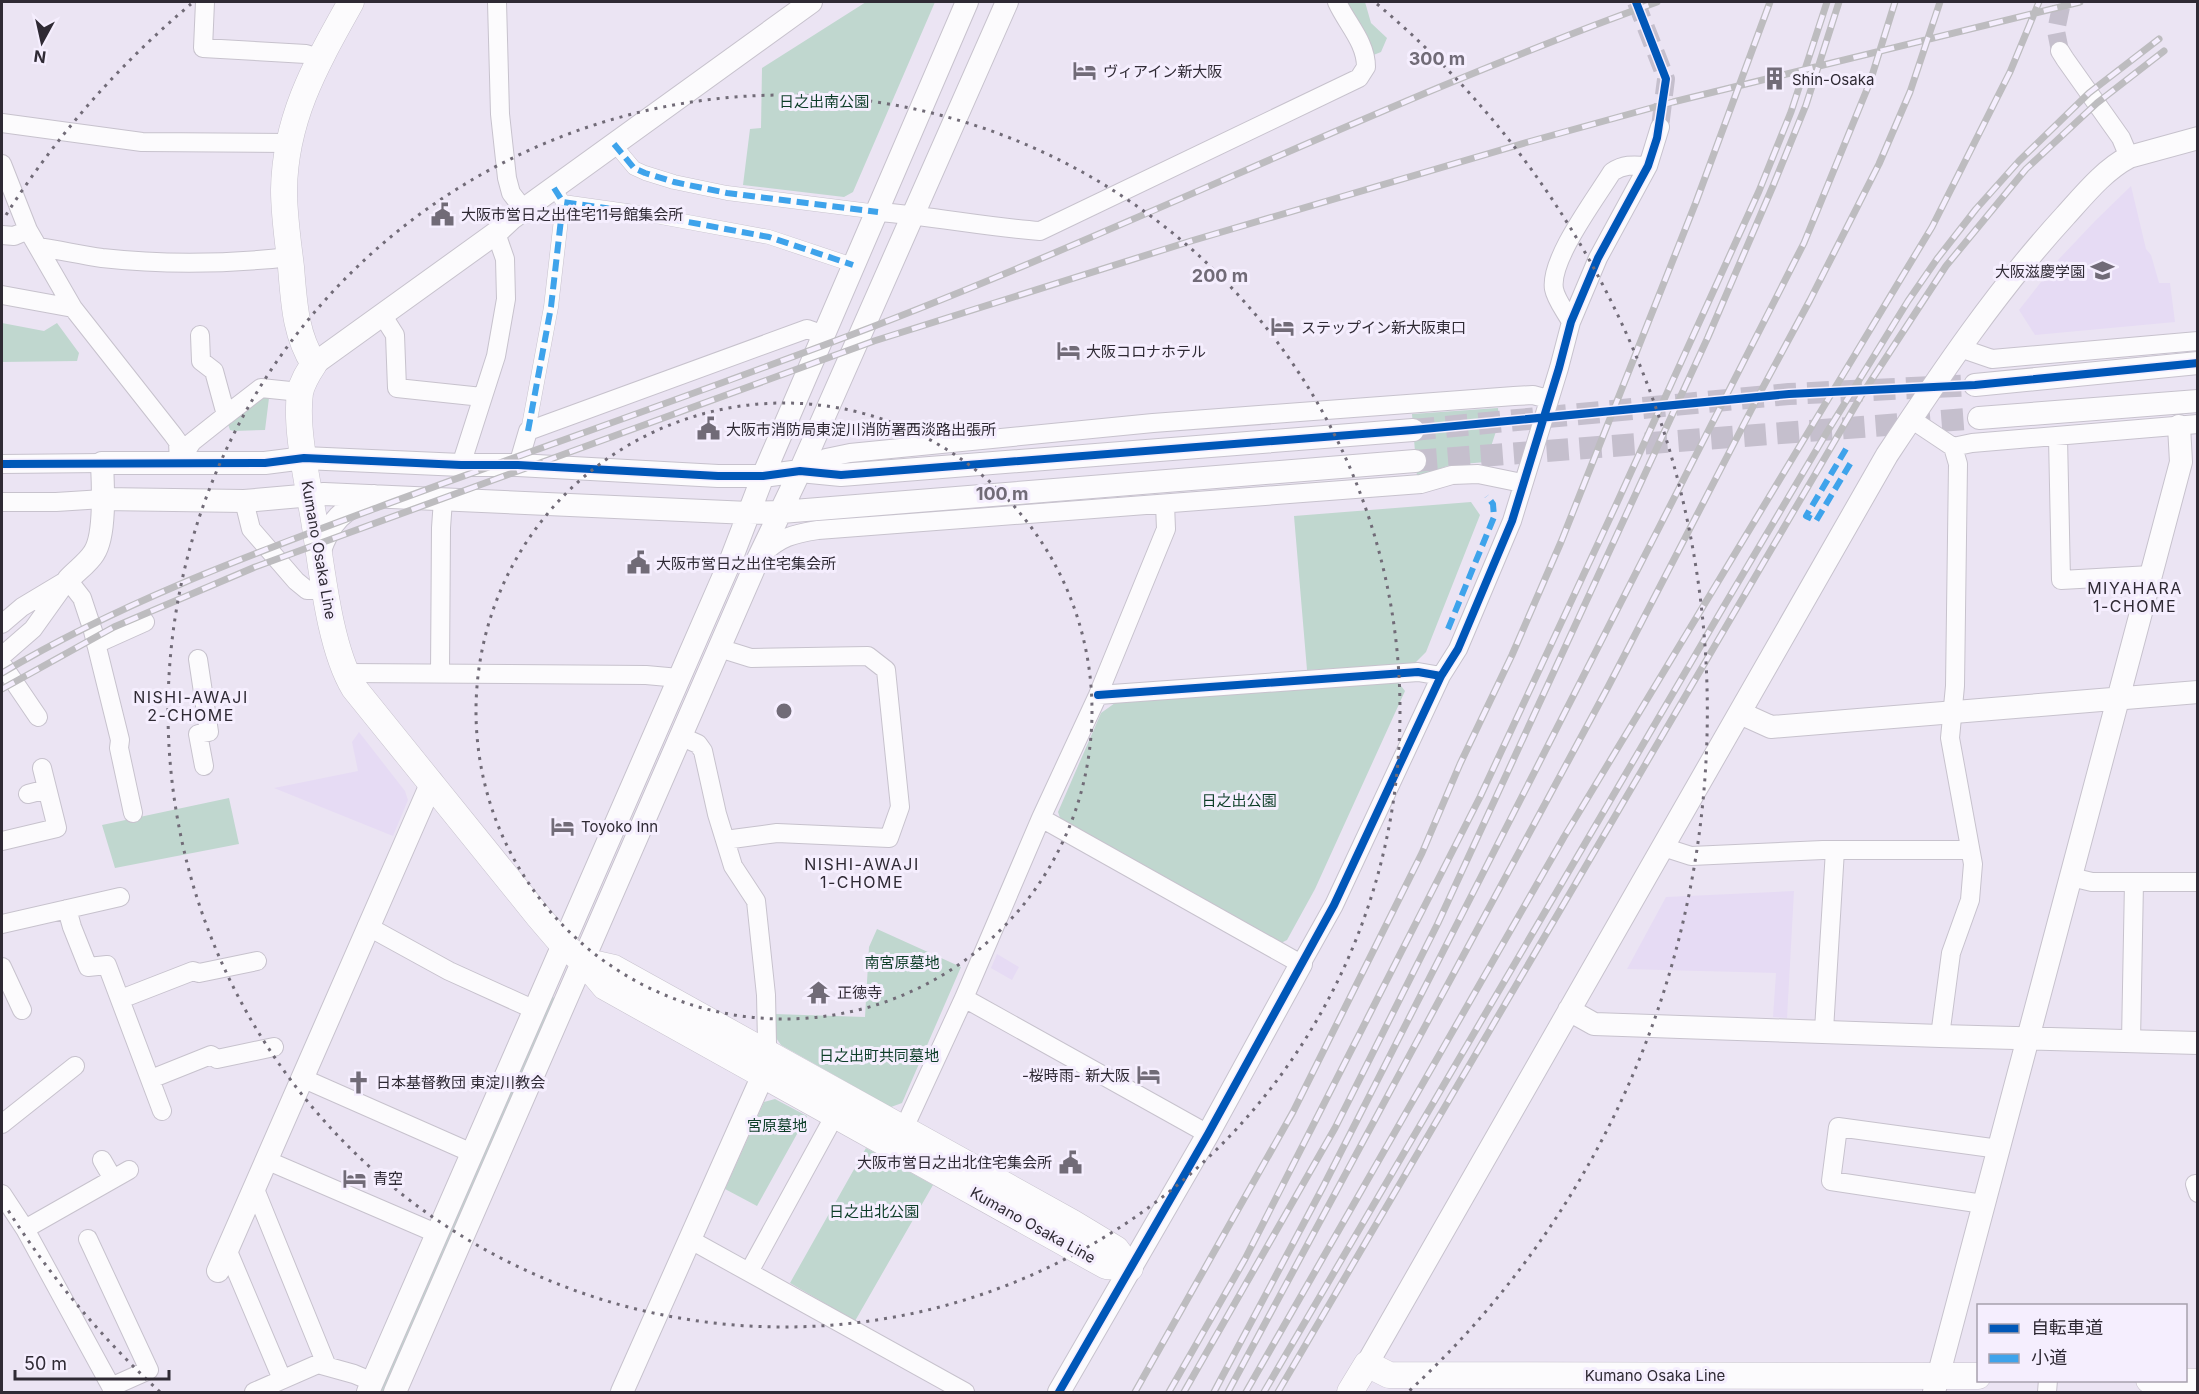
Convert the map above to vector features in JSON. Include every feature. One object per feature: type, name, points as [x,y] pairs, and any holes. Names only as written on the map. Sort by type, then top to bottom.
[{"type":"main road","points":[[314,364],[304,349],[299,331],[290,257],[284,195],[289,143],[301,97],[319,58],[351,2]]},
{"type":"main road","name":"Kumano Osaka Line","points":[[314,364],[300,392],[299,413],[304,458],[336,641],[345,673],[354,688],[563,945],[583,961],[605,987],[835,1115],[899,1139]]},
{"type":"main road","name":"Kumano Osaka Line","points":[[583,961],[614,968],[763,1049],[899,1139],[1106,1266],[1130,1268]]},
{"type":"main road","points":[[1350,1392],[1367,1364]]},
{"type":"main road","name":"Kumano Osaka Line","points":[[1367,1364],[1389,1375],[1937,1384],[1977,1376]]},
{"type":"street","points":[[205,2],[203,48],[306,54],[319,58]]},
{"type":"street","points":[[497,2],[500,114],[507,178],[512,193],[524,210]]},
{"type":"street","points":[[314,364],[496,233],[524,210],[558,195],[614,144],[811,2]]},
{"type":"street","points":[[254,1392],[318,1364],[326,1364],[371,1387],[679,678],[853,265],[878,212],[909,133],[967,2]]},
{"type":"street","points":[[394,1392],[758,559],[800,471],[1007,2]]},
{"type":"street","points":[[614,144],[634,168],[645,173],[674,182],[727,193],[1040,231],[1359,78],[1366,68],[1362,44],[1337,2]]},
{"type":"street","points":[[2060,51],[2121,138],[2129,157]]},
{"type":"street","points":[[2,123],[142,142],[289,143]]},
{"type":"street","points":[[1059,1392],[1208,1134],[1334,905],[1441,676],[1458,649],[1512,521],[1571,322],[1598,258],[1648,166],[1660,127]]},
{"type":"street","points":[[1367,1364],[1887,455],[1911,419],[1998,295],[2040,244],[2105,175],[2129,157],[2198,138]]},
{"type":"street","points":[[2,164],[28,230],[73,308],[173,435],[177,442],[179,462]]},
{"type":"street","points":[[1571,322],[1554,289],[1554,276],[1561,255],[1612,172],[1621,166],[1648,166]]},
{"type":"street","points":[[558,195],[634,212],[769,237],[853,265]]},
{"type":"street","points":[[518,465],[528,431],[551,307],[558,195]]},
{"type":"street","points":[[2,235],[14,236],[28,230]]},
{"type":"street","points":[[461,465],[496,356],[506,299],[505,259],[496,233]]},
{"type":"street","points":[[38,248],[89,256],[165,262],[210,263],[290,257]]},
{"type":"street","points":[[2,295],[73,308]]},
{"type":"street","points":[[382,316],[395,335],[398,388],[482,397]]},
{"type":"street","points":[[528,431],[807,329],[824,335]]},
{"type":"street","points":[[200,335],[201,361],[214,371],[226,415]]},
{"type":"street","points":[[1960,348],[1992,358],[2198,341]]},
{"type":"street","points":[[1975,385],[2198,363]]},
{"type":"street","points":[[179,462],[192,442],[261,388],[300,392]]},
{"type":"street","points":[[800,471],[826,458],[850,453],[1058,432],[1503,397],[1533,396],[1548,399]]},
{"type":"street","points":[[1978,418],[2198,401]]},
{"type":"street","points":[[1911,419],[1953,447],[1958,464],[1955,686],[1950,738],[1973,864],[1970,900],[1951,953],[1940,1036]]},
{"type":"street","points":[[1937,1384],[2181,462],[2188,425],[1972,443],[1953,447]]},
{"type":"street","points":[[2,464],[265,463],[304,458],[461,465],[518,465],[718,476],[763,476],[800,471],[841,475],[1413,430]]},
{"type":"street","points":[[2058,437],[2061,580],[2151,575]]},
{"type":"street","points":[[2,502],[103,499],[244,501],[310,495],[375,495],[749,513],[1415,461]]},
{"type":"street","points":[[2,656],[33,628],[68,580],[95,552],[101,527],[102,463]]},
{"type":"street","points":[[758,559],[774,543],[794,534],[810,531],[1421,484],[1452,475],[1478,474],[1522,483]]},
{"type":"street","points":[[319,553],[331,524],[340,514],[375,495]]},
{"type":"street","points":[[440,673],[443,500]]},
{"type":"street","points":[[244,501],[251,529],[296,581],[307,590],[326,590]]},
{"type":"street","points":[[899,1139],[1098,695],[1166,529],[1165,504]]},
{"type":"street","points":[[2,624],[22,607],[68,580]]},
{"type":"street","points":[[68,580],[82,598],[96,644],[120,740],[119,748],[134,813]]},
{"type":"street","points":[[96,644],[145,622]]},
{"type":"street","points":[[719,648],[751,658],[868,656],[886,670],[900,807],[889,838],[777,833],[725,840]]},
{"type":"street","points":[[198,659],[209,732],[198,734],[204,766]]},
{"type":"street","points":[[2,664],[38,717]]},
{"type":"street","points":[[1098,695],[1418,672],[1441,676]]},
{"type":"street","points":[[345,673],[646,675],[679,678]]},
{"type":"street","points":[[1740,713],[1771,727],[2198,692]]},
{"type":"street","points":[[622,1392],[763,1075],[763,1049],[767,1043],[766,995],[756,901],[733,866],[717,814],[703,751],[698,744],[680,736]]},
{"type":"street","points":[[2,841],[57,828],[42,768]]},
{"type":"street","points":[[218,1271],[432,782]]},
{"type":"street","points":[[28,794],[47,789]]},
{"type":"street","points":[[1041,818],[1301,964]]},
{"type":"street","points":[[1663,847],[1691,856],[1835,850],[1971,850]]},
{"type":"street","points":[[1824,1030],[1835,850]]},
{"type":"street","points":[[2071,877],[2092,882],[2198,882]]},
{"type":"street","points":[[2131,1041],[2134,882]]},
{"type":"street","points":[[2,924],[120,897]]},
{"type":"street","points":[[67,909],[88,967],[107,965],[162,1111]]},
{"type":"street","points":[[368,926],[449,971],[535,1010]]},
{"type":"street","points":[[121,999],[193,971],[199,973],[257,961]]},
{"type":"street","points":[[2,968],[22,1010]]},
{"type":"street","points":[[964,998],[1208,1134]]},
{"type":"street","points":[[1569,1010],[1594,1024],[2198,1043]]},
{"type":"street","points":[[151,1079],[211,1055],[217,1059],[274,1047]]},
{"type":"street","points":[[2,1124],[75,1066]]},
{"type":"street","points":[[302,1078],[472,1153]]},
{"type":"street","points":[[749,1272],[835,1115]]},
{"type":"street","points":[[1983,1204],[1831,1181],[1838,1127],[1999,1149]]},
{"type":"street","points":[[102,1160],[113,1179]]},
{"type":"street","points":[[266,1160],[438,1234]]},
{"type":"street","points":[[25,1229],[129,1170]]},
{"type":"street","points":[[2198,1184],[2196,1184],[2198,1193]]},
{"type":"street","points":[[254,1187],[326,1364]]},
{"type":"street","points":[[2,1194],[25,1229],[113,1390],[149,1370],[88,1239]]},
{"type":"street","points":[[689,1239],[965,1392]]},
{"type":"street","points":[[227,1249],[282,1379]]},
{"type":"shaded area","name":"大阪滋慶学園","points":[[2131,186],[2146,249],[2151,255],[2159,283],[2170,283],[2175,322],[2035,335],[2019,310],[2059,259]]},
{"type":"shaded area","points":[[359,732],[405,791],[408,800],[393,836],[274,788],[358,771],[352,742]]},
{"type":"shaded area","points":[[1794,891],[1787,1018],[1773,1017],[1776,973],[1627,969],[1666,897]]},
{"type":"shaded area","points":[[997,954],[1019,967],[1012,980],[991,968]]},
{"type":"green space","name":"日之出南公園","points":[[866,2],[935,2],[853,192],[844,197],[743,185],[750,129],[761,128],[762,68]]},
{"type":"green space","points":[[1346,2],[1365,2],[1371,23],[1387,38],[1381,52],[1371,56]]},
{"type":"green space","points":[[2,323],[44,331],[57,323],[79,353],[77,361],[2,362]]},
{"type":"green space","points":[[263,395],[269,395],[265,430],[230,430],[228,424]]},
{"type":"green space","points":[[1498,408],[1499,422],[1486,462],[1450,465],[1417,477],[1412,414]]},
{"type":"green space","points":[[1471,502],[1480,515],[1426,652],[1414,664],[1307,670],[1294,516]]},
{"type":"green space","name":"日之出公園","points":[[1398,682],[1405,691],[1315,889],[1287,940],[1279,944],[1061,821],[1058,812],[1101,713],[1115,703]]},
{"type":"green space","points":[[229,798],[239,844],[115,868],[102,825]]},
{"type":"green space","name":"日之出町共同墓地","points":[[877,929],[961,967],[902,1103],[891,1107],[781,1045],[774,1035],[774,1014],[865,1017],[869,947]]},
{"type":"green space","points":[[552,997],[555,998],[383,1392],[380,1392]]},
{"type":"green space","name":"宮原墓地","points":[[775,1099],[807,1116],[757,1206],[725,1189],[764,1102]]},
{"type":"green space","name":"日之出北公園","points":[[866,1148],[933,1185],[855,1321],[790,1283]]},
{"type":"tunnel","points":[[1636,2],[1666,79],[1660,127]]},
{"type":"tunnel","points":[[2060,51],[2056,31],[2062,2]]},
{"type":"tunnel","points":[[1413,430],[1789,394],[1975,385]]},
{"type":"tunnel","points":[[1415,461],[1979,418]]},
{"type":"railway","points":[[2,673],[93,624],[187,581],[379,507],[771,365],[931,304],[1448,84],[1657,2]]},
{"type":"railway","points":[[1135,1392],[1293,1112],[1422,853],[1561,542],[1696,202],[1770,2]]},
{"type":"railway","points":[[1169,1392],[1245,1259],[1480,797],[1759,191],[1791,112],[1827,2]]},
{"type":"railway","points":[[1184,1392],[1335,1128],[1438,923],[1708,337],[1806,105],[1839,2]]},
{"type":"railway","points":[[1214,1392],[1323,1187],[1804,243],[1870,82],[1895,2]]},
{"type":"railway","points":[[1228,1392],[1608,687],[1810,300],[1879,164],[1910,92],[1940,2]]},
{"type":"railway","points":[[1246,1392],[1564,837],[1932,227],[2010,72],[2039,2]]},
{"type":"railway","points":[[2,689],[114,627],[255,567],[874,341],[1191,241],[1528,142],[1673,102],[2080,2]]},
{"type":"railway","points":[[1264,1392],[1724,606],[1908,301],[1976,209],[2019,161],[2089,93],[2159,39]]},
{"type":"railway","points":[[1278,1392],[1861,396],[1946,266],[2026,169],[2097,103],[2164,51]]},
{"type":"marked path","points":[[614,144],[634,168],[674,182],[727,193],[878,212]]},
{"type":"marked path","points":[[554,188],[563,202],[634,212],[769,237],[853,265]]},
{"type":"marked path","points":[[528,431],[551,307],[563,202]]},
{"type":"marked path","points":[[1846,449],[1806,516],[1816,521],[1853,459]]},
{"type":"marked path","points":[[1448,629],[1494,517],[1493,504],[1487,496]]},
{"type":"cycle path","points":[[1059,1392],[1208,1134],[1334,905],[1441,676],[1458,649],[1512,521],[1571,322],[1598,258],[1648,166],[1657,138],[1666,79],[1636,2]]},
{"type":"cycle path","points":[[2,464],[265,463],[304,458],[461,465],[518,465],[718,476],[763,476],[800,471],[841,475],[1413,430],[1789,394],[1975,385],[2198,363]]},
{"type":"cycle path","points":[[1098,695],[1418,672],[1441,676]]},
{"type":"place","name":"ヴィアイン新大阪","points":[[1085,71]]},
{"type":"place","name":"Shin-Osaka","points":[[1774,79]]},
{"type":"place","name":"大阪市営日之出住宅11号館集会所","points":[[443,214]]},
{"type":"place","name":"大阪滋慶学園","points":[[2103,271]]},
{"type":"place","name":"ステップイン新大阪東口","points":[[1283,327]]},
{"type":"place","name":"大阪コロナホテル","points":[[1068,351]]},
{"type":"place","name":"大阪市消防局東淀川消防署西淡路出張所","points":[[708,429]]},
{"type":"place","name":"大阪市営日之出住宅集会所","points":[[638,563]]},
{"type":"place","name":"Toyoko Inn","points":[[563,826]]},
{"type":"place","name":"正徳寺","points":[[819,992]]},
{"type":"place","name":"-桜時雨- 新大阪","points":[[1148,1075]]},
{"type":"place","name":"日本基督教団 東淀川教会","points":[[358,1082]]},
{"type":"place","name":"大阪市営日之出北住宅集会所","points":[[1070,1162]]},
{"type":"place","name":"青空","points":[[355,1178]]},
{"type":"district","name":"MIYAHARA 1-CHOME","points":[[2135,597]]},
{"type":"district","name":"NISHI-AWAJI 2-CHOME","points":[[191,706]]},
{"type":"district","name":"NISHI-AWAJI 1-CHOME","points":[[862,873]]},
{"type":"park label","name":"南宮原墓地","points":[[902,962]]}]
